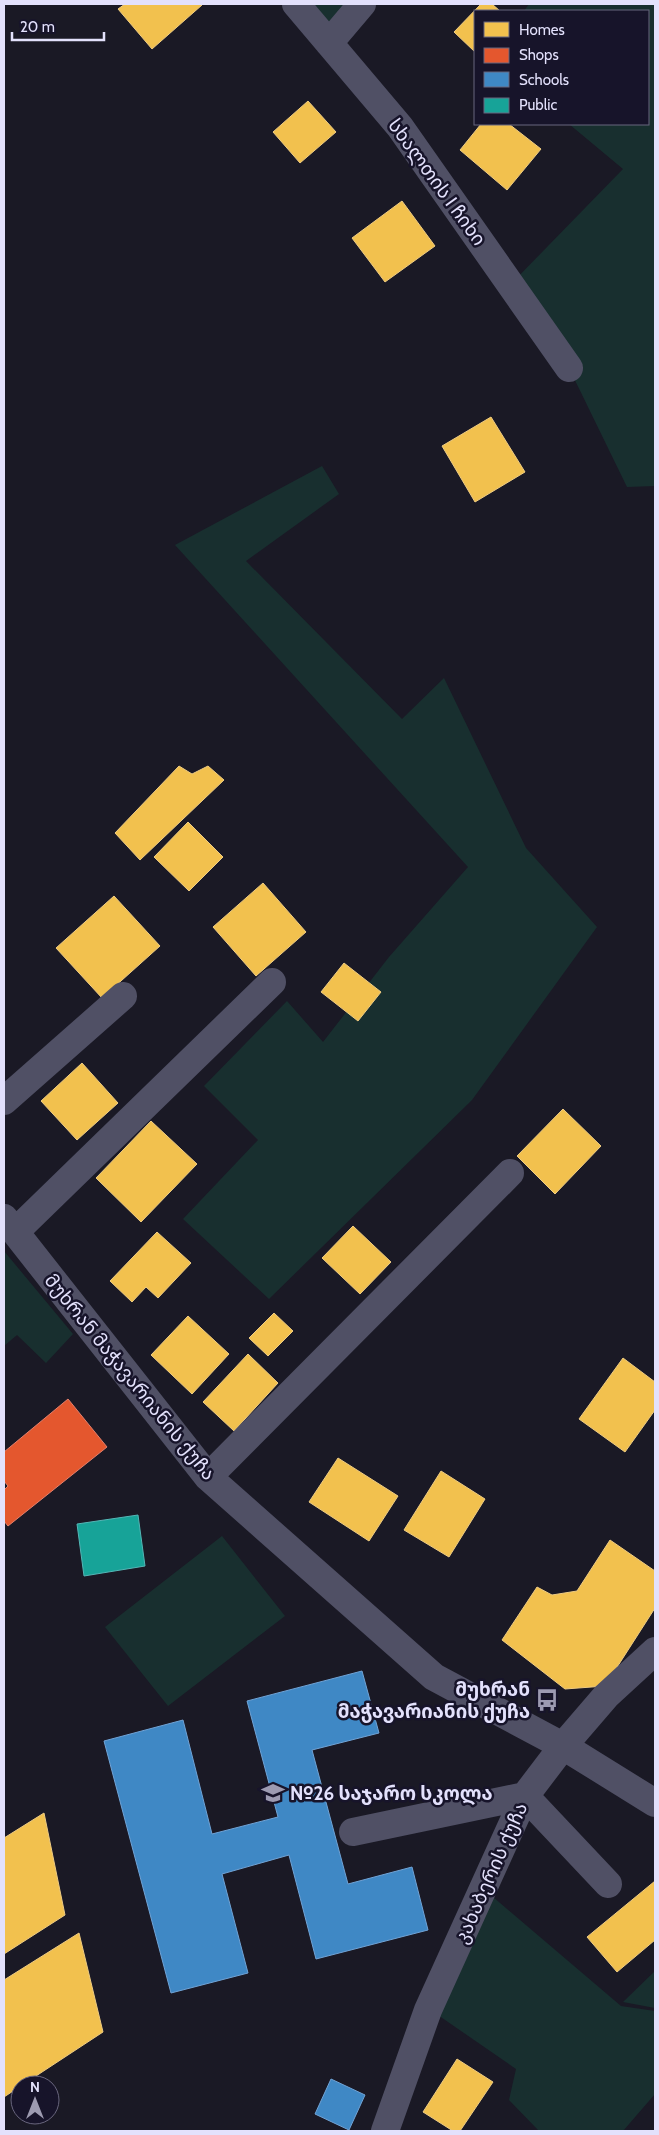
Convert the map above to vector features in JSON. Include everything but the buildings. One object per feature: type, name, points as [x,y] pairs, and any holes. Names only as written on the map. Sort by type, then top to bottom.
[{"type":"street","name":"სხალთის I ჩიხი","points":[[296,4],[400,127],[569,368]]},
{"type":"street","points":[[329,43],[362,4]]},
{"type":"street","points":[[9,1225],[272,982]]},
{"type":"street","points":[[4,1101],[123,996]]},
{"type":"street","points":[[208,1477],[510,1173]]},
{"type":"street","name":"მუხრან მაჭავარიანის ქუჩა","points":[[9,1225],[208,1477],[434,1677],[563,1746],[655,1803]]},
{"type":"street","name":"კახაბერის ქუჩა","points":[[385,2131],[428,2010],[525,1796],[563,1746],[606,1696],[655,1651]]},
{"type":"street","points":[[353,1832],[525,1796],[608,1884]]},
{"type":"green space","points":[[296,4],[362,4],[329,43]]},
{"type":"green space","points":[[529,4],[655,4],[655,486],[627,487],[569,368],[510,285],[623,169],[570,125],[649,125],[649,10],[525,10]]},
{"type":"green space","points":[[322,466],[339,494],[246,561],[402,719],[444,678],[526,848],[597,927],[472,1100],[269,1299],[183,1219],[258,1140],[204,1086],[287,1001],[323,1042],[389,957],[468,867],[175,545]]},
{"type":"green space","points":[[4,1251],[73,1334],[46,1363],[17,1335],[4,1346]]},
{"type":"green space","points":[[222,1536],[285,1616],[168,1706],[105,1627]]},
{"type":"green space","points":[[493,1897],[621,2006],[655,2011],[655,2094],[623,2131],[539,2131],[509,2100],[516,2069],[435,2013]]},
{"type":"green space","points":[[655,1971],[655,2008],[623,2002]]},
{"type":"place","name":"მუხრან მაჭავარიანის ქუჩა","points":[[547,1700]]},
{"type":"place","name":"№26 საჯარო სკოლა","points":[[273,1793]]}]
